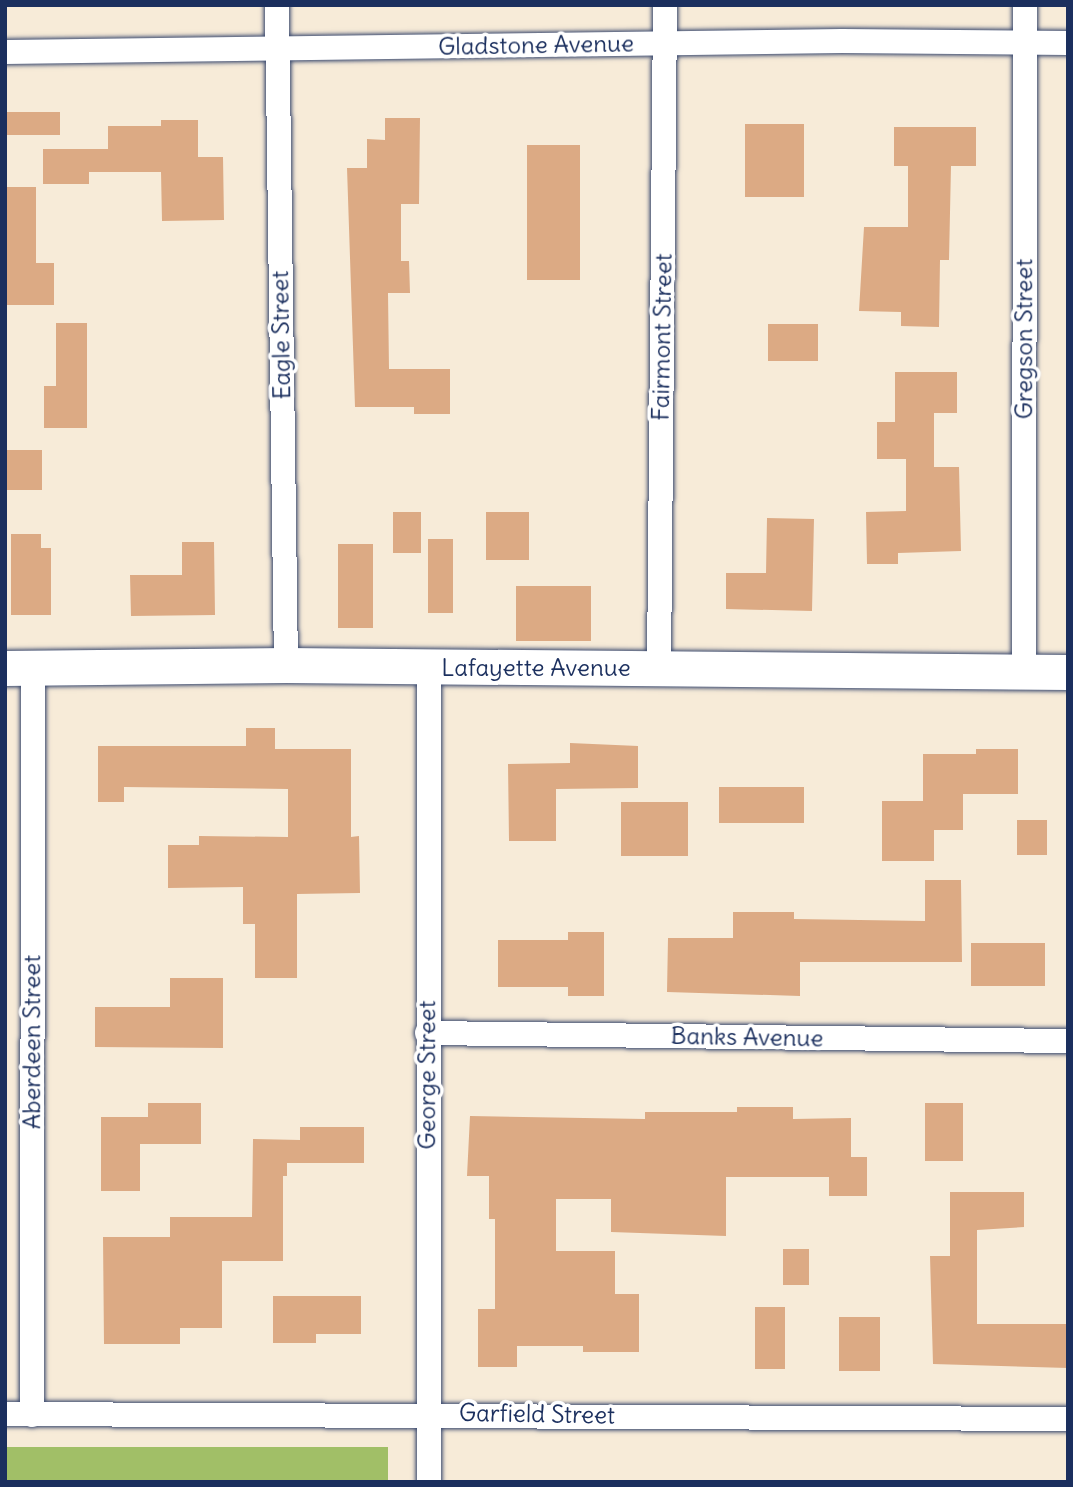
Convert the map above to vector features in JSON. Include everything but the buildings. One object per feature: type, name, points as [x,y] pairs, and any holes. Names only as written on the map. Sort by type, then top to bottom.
[{"type":"street","name":"Eagle Street","points":[[277,5],[286,665]]},
{"type":"street","name":"Fairmont Street","points":[[659,668],[665,5]]},
{"type":"street","name":"Gregson Street","points":[[1024,673],[1025,5]]},
{"type":"street","name":"Gladstone Avenue","points":[[5,52],[276,51],[665,44],[1068,43]]},
{"type":"street","name":"Lafayette Avenue","points":[[19,669],[286,665],[1068,672]]},
{"type":"street","name":"George Street","points":[[429,668],[429,1482]]},
{"type":"street","name":"Aberdeen Street","points":[[19,669],[32,1415]]},
{"type":"street","name":"Banks Avenue","points":[[427,1033],[1068,1041]]},
{"type":"street","name":"Garfield Street","points":[[5,1414],[429,1413],[1068,1419]]},
{"type":"green space","points":[[5,1447],[388,1447],[388,1482],[5,1482]]}]
